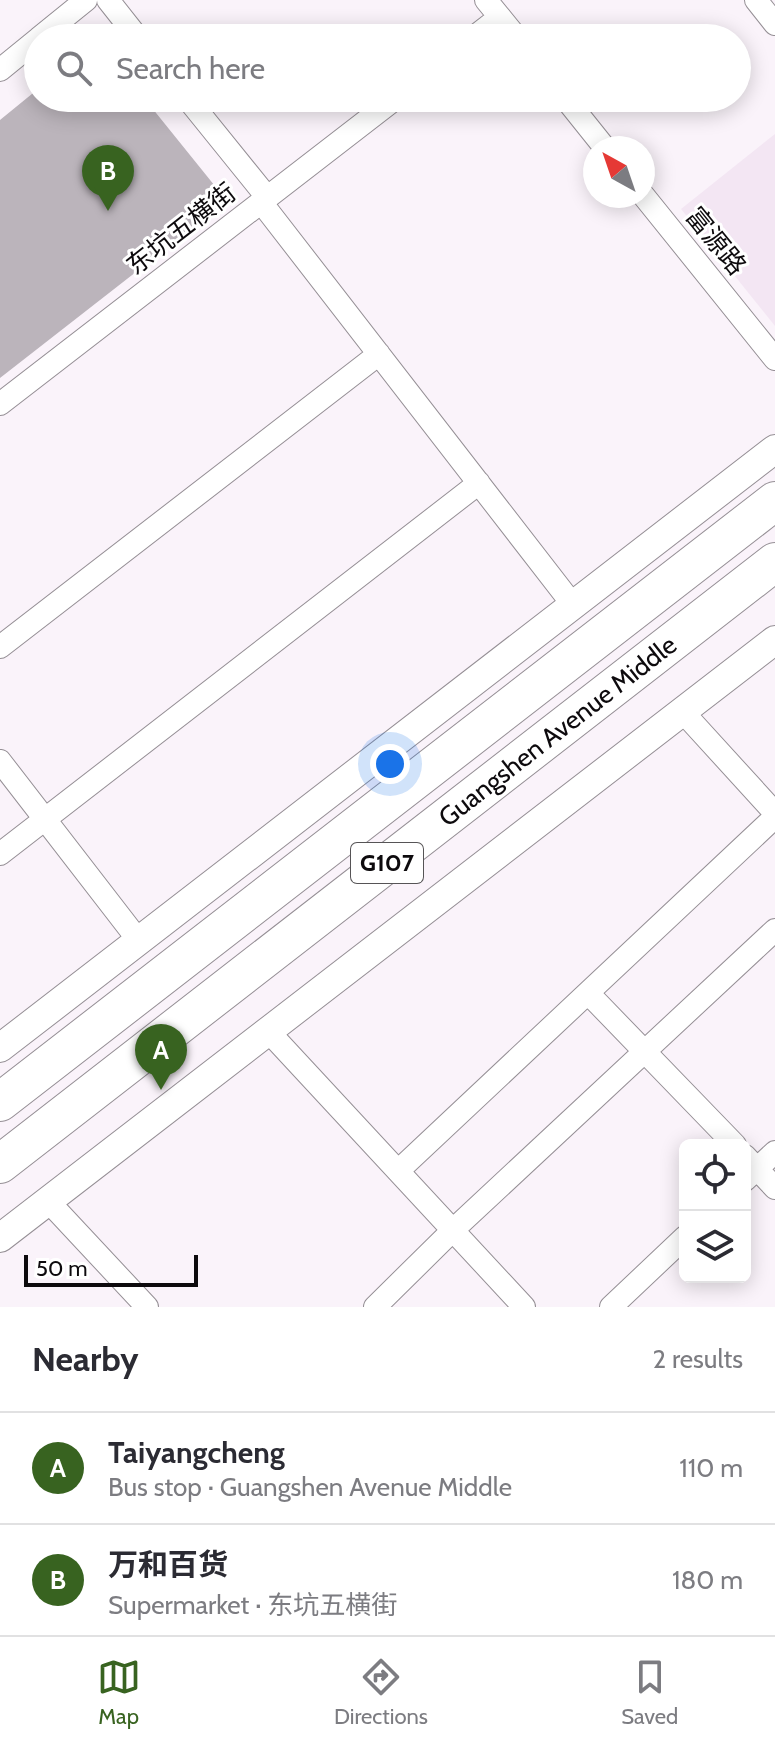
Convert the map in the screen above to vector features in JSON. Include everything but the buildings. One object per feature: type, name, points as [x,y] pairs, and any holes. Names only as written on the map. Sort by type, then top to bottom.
[{"type":"highway","name":"Guangshen Avenue Middle","points":[[0,1102],[775,501]]},
{"type":"highway","name":"Guangshen Avenue Middle","points":[[0,1164],[775,562]]},
{"type":"street","points":[[56,24],[86,0]]},
{"type":"street","points":[[108,0],[127,24]]},
{"type":"street","points":[[756,0],[775,24]]},
{"type":"street","points":[[0,70],[24,50]]},
{"type":"street","points":[[198,112],[573,605]]},
{"type":"street","name":"东坑五横街","points":[[0,404],[378,112]]},
{"type":"street","points":[[576,112],[595,136]]},
{"type":"street","name":"富源路","points":[[653,208],[775,359]]},
{"type":"street","points":[[0,647],[379,354]]},
{"type":"street","points":[[0,1048],[775,449]]},
{"type":"street","points":[[0,854],[479,483]]},
{"type":"street","points":[[0,1238],[775,640]]},
{"type":"street","points":[[398,1171],[775,815],[682,711]]},
{"type":"street","points":[[0,761],[139,941]]},
{"type":"street","points":[[375,1307],[453,1230],[775,930]]},
{"type":"street","points":[[588,993],[729,1139]]},
{"type":"street","points":[[268,1031],[524,1307]]},
{"type":"street","points":[[751,1167],[775,1152]]},
{"type":"street","points":[[751,1170],[775,1188]]},
{"type":"street","points":[[48,1201],[147,1307]]},
{"type":"street","points":[[611,1307],[679,1243]]},
{"type":"shaded area","points":[[775,134],[775,326],[681,209]]},
{"type":"place","name":"万和百货","points":[[108,211]]},
{"type":"place","name":"Taiyangcheng","points":[[161,1090]]}]
